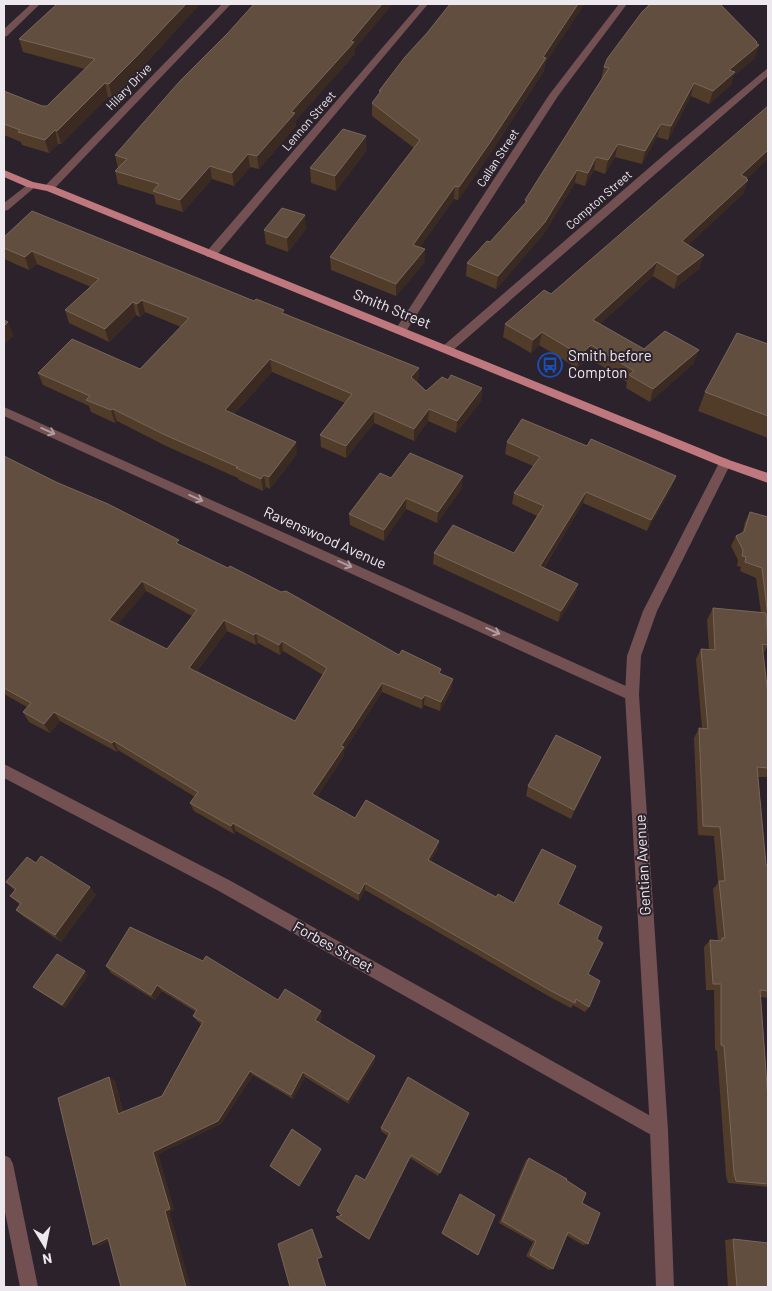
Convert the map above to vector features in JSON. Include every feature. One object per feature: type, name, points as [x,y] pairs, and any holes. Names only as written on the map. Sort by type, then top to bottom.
[{"type":"main road","name":"Smith Street","points":[[4,173],[31,185],[48,188],[725,463],[768,478]]},
{"type":"street","points":[[4,34],[36,4]]},
{"type":"street","name":"Hilary Drive","points":[[48,188],[227,4]]},
{"type":"street","name":"Lennon Street","points":[[211,254],[424,4]]},
{"type":"street","name":"Callan Street","points":[[401,330],[554,95],[623,4]]},
{"type":"street","name":"Compton Street","points":[[447,349],[768,71]]},
{"type":"street","points":[[4,208],[31,185]]},
{"type":"street","name":"Ravenswood Avenue","points":[[4,411],[632,695]]},
{"type":"street","name":"Gentian Avenue","points":[[665,1287],[659,1130],[632,695],[634,656],[650,611],[725,463]]},
{"type":"street","name":"Forbes Street","points":[[4,770],[224,885],[659,1130]]},
{"type":"street","points":[[4,1164],[29,1287]]},
{"type":"building","points":[[57,4],[186,4],[109,84],[105,83],[57,131],[55,130],[45,140],[18,132],[20,130],[4,124],[4,91],[42,106],[47,106],[95,59],[19,39]]},
{"type":"building","points":[[254,4],[382,4],[351,41],[354,42],[291,112],[295,113],[257,156],[248,154],[232,173],[210,166],[180,200],[153,191],[159,184],[115,171],[127,159],[115,155],[180,81]]},
{"type":"building","points":[[450,4],[578,4],[543,57],[546,58],[491,141],[459,187],[455,186],[413,245],[425,249],[396,284],[330,257],[420,140],[372,103],[405,57]]},
{"type":"building","points":[[650,4],[720,4],[759,45],[729,70],[735,72],[713,91],[694,83],[671,126],[661,124],[645,151],[618,144],[608,160],[596,157],[588,173],[577,170],[545,222],[498,276],[467,263],[487,241],[490,242],[527,201],[525,200],[609,68],[604,67],[607,59]]},
{"type":"building","points":[[768,106],[768,150],[741,175],[748,180],[682,241],[704,255],[678,275],[657,262],[593,320],[644,349],[665,331],[699,350],[653,389],[629,375],[634,371],[591,345],[580,355],[542,332],[533,340],[505,324],[544,290],[551,294]]},
{"type":"building","points":[[343,129],[366,136],[335,176],[310,168]]},
{"type":"building","points":[[282,208],[305,215],[287,238],[264,230]]},
{"type":"building","points":[[32,211],[254,301],[256,299],[284,310],[282,313],[419,368],[411,377],[426,391],[442,377],[448,380],[451,375],[482,388],[457,421],[429,409],[414,429],[374,411],[346,446],[320,435],[352,394],[270,359],[225,410],[296,442],[269,477],[264,475],[261,479],[113,409],[111,410],[86,400],[90,396],[38,373],[72,339],[140,369],[189,318],[142,300],[137,304],[133,302],[105,329],[65,310],[99,279],[32,251],[25,257],[4,248],[4,237]]},
{"type":"building","points":[[737,333],[768,344],[768,416],[705,392]]},
{"type":"building","points":[[522,419],[587,446],[591,439],[676,476],[651,520],[586,492],[540,566],[578,584],[561,611],[434,553],[453,525],[514,553],[544,506],[514,493],[540,457],[507,442]]},
{"type":"building","points":[[410,453],[463,476],[438,512],[406,498],[384,530],[349,514],[380,473],[391,478]]},
{"type":"building","points":[[4,456],[56,482],[108,504],[179,540],[176,543],[228,568],[230,566],[281,592],[286,591],[399,655],[402,650],[441,669],[439,673],[453,679],[441,702],[425,695],[422,699],[382,683],[341,746],[344,747],[312,794],[355,818],[366,800],[439,841],[428,860],[496,897],[498,894],[514,903],[542,849],[576,866],[558,904],[602,927],[597,939],[603,943],[588,974],[600,981],[589,1007],[576,999],[575,1003],[553,992],[365,883],[359,894],[233,823],[231,826],[190,803],[198,792],[114,741],[112,743],[54,712],[44,724],[23,712],[31,703],[4,688]],"holes":[[[142,581],[197,610],[167,649],[109,620]],[[224,620],[279,645],[282,641],[327,668],[295,721],[189,668]]]},
{"type":"building","points":[[750,512],[768,517],[768,617],[762,568],[745,562],[746,557],[742,556],[743,550],[736,536],[744,532]]},
{"type":"building","points":[[713,608],[766,613],[768,645],[762,644],[768,695],[768,768],[757,767],[766,865],[768,865],[768,991],[760,990],[768,1100],[768,1184],[736,1181],[724,1046],[721,1045],[721,984],[713,984],[710,940],[722,941],[722,938],[725,938],[719,881],[725,881],[720,827],[703,826],[699,728],[708,729],[701,649],[715,650]]},
{"type":"building","points":[[556,735],[601,757],[574,810],[528,786]]},
{"type":"building","points":[[41,856],[90,887],[55,935],[16,910],[21,903],[10,896],[16,889],[6,882],[27,857],[36,863]]},
{"type":"building","points":[[130,927],[203,961],[206,956],[278,1000],[285,989],[321,1011],[315,1020],[375,1056],[348,1100],[303,1072],[291,1095],[250,1071],[218,1121],[153,1152],[170,1209],[165,1211],[186,1287],[121,1287],[108,1238],[93,1245],[58,1098],[109,1077],[118,1114],[162,1096],[203,1022],[193,1016],[197,1010],[157,985],[151,995],[106,966]]},
{"type":"building","points":[[57,954],[85,971],[62,1005],[33,987]]},
{"type":"building","points":[[408,1077],[469,1113],[440,1173],[411,1155],[369,1239],[336,1217],[342,1215],[337,1211],[356,1175],[365,1180],[390,1133],[381,1128]]},
{"type":"building","points":[[292,1129],[321,1149],[299,1186],[270,1166]]},
{"type":"building","points":[[529,1158],[567,1179],[586,1193],[582,1203],[600,1213],[588,1244],[568,1232],[553,1269],[530,1255],[536,1241],[502,1221]]},
{"type":"building","points":[[460,1194],[495,1215],[478,1255],[442,1233]]},
{"type":"building","points":[[312,1229],[322,1257],[317,1259],[326,1287],[290,1287],[278,1244]]},
{"type":"building","points":[[733,1239],[768,1243],[768,1287],[737,1287]]},
{"type":"place","name":"Smith before Compton","points":[[550,365]]}]
